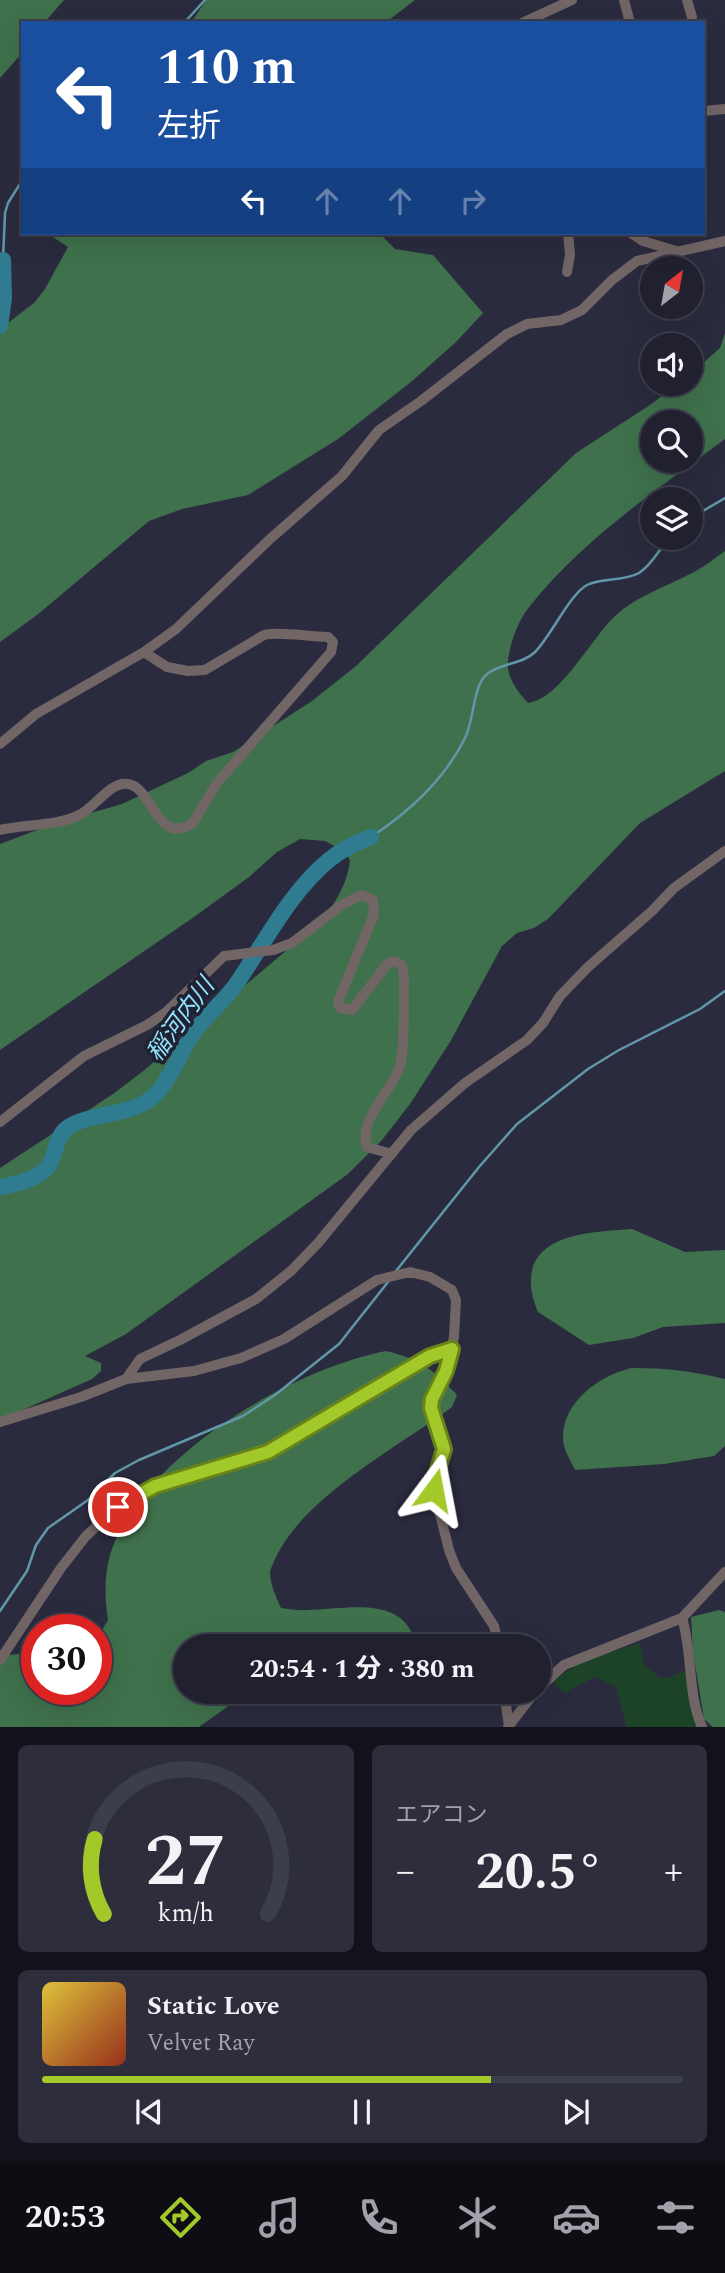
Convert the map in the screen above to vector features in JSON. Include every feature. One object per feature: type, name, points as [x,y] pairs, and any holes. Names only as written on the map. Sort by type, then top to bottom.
[{"type":"street","points":[[526,21],[572,0]]},
{"type":"street","points":[[625,0],[630,21]]},
{"type":"street","points":[[687,0],[692,17]]},
{"type":"street","points":[[705,111],[725,109]]},
{"type":"street","points":[[568,235],[568,272]]},
{"type":"street","points":[[634,235],[643,241],[679,252]]},
{"type":"street","points":[[0,744],[36,715],[144,652],[176,629],[270,539],[342,476],[379,430],[507,334],[527,324],[561,320],[582,310],[612,280],[637,261],[725,241]]},
{"type":"street","points":[[0,830],[66,820],[81,815],[118,785],[129,783],[139,789],[159,819],[173,828],[187,827],[193,823],[217,783],[331,652],[332,642],[328,637],[274,633],[264,635],[205,670],[188,671],[167,667],[144,652]]},
{"type":"street","points":[[126,1379],[140,1359],[256,1299],[292,1270],[318,1244],[411,1130],[465,1083],[527,1040],[543,1023],[560,996],[588,967],[674,888],[725,851]]},
{"type":"street","points":[[0,1122],[84,1056],[147,1025],[165,1013],[215,964],[230,954],[273,950],[292,943],[355,897],[362,895],[373,900],[374,914],[338,1002],[340,1008],[352,1010],[388,963],[395,961],[402,965],[404,976],[399,1068],[368,1124],[364,1139],[367,1147],[392,1154]]},
{"type":"street","points":[[0,1422],[81,1397],[126,1379],[194,1371],[241,1358],[284,1339],[377,1280],[410,1272],[430,1277],[452,1290],[456,1300],[452,1349],[446,1371],[432,1399],[431,1408],[444,1449],[434,1490],[456,1568],[494,1626],[496,1634]]},
{"type":"street","points":[[0,1660],[61,1568],[86,1536],[118,1507],[155,1486],[268,1452],[430,1356],[452,1349]]},
{"type":"street","points":[[551,1677],[564,1665],[681,1618],[725,1572]]},
{"type":"street","points":[[681,1618],[689,1641],[688,1661],[702,1727]]},
{"type":"street","points":[[506,1704],[509,1726]]},
{"type":"street","points":[[509,1726],[526,1704]]},
{"type":"green space","points":[[0,0],[64,0],[46,21],[21,21],[21,54],[0,78]]},
{"type":"green space","points":[[206,0],[415,0],[388,21],[192,21]]},
{"type":"green space","points":[[50,235],[381,235],[395,249],[433,255],[483,313],[456,342],[411,382],[338,439],[248,495],[182,509],[149,521],[37,615],[0,642],[0,329],[34,303],[45,289],[68,247]]},
{"type":"green space","points":[[725,333],[725,439],[703,455],[703,410],[642,410],[662,396],[703,396],[703,363],[720,348]]},
{"type":"green space","points":[[640,411],[640,473],[679,473],[660,487],[640,487],[640,502],[573,559],[526,612],[518,625],[508,661],[514,684],[528,703],[540,699],[563,680],[614,617],[642,597],[694,572],[725,551],[725,771],[640,823],[548,919],[534,928],[517,933],[502,946],[450,1042],[410,1104],[382,1140],[348,1174],[126,1334],[85,1356],[101,1363],[101,1371],[92,1379],[0,1420],[0,1168],[142,1072],[319,923],[339,894],[350,860],[345,852],[325,841],[300,839],[277,852],[249,877],[194,917],[0,1050],[0,844],[53,824],[122,804],[188,773],[206,761],[233,752],[312,701],[356,666],[576,453]]},
{"type":"green space","points":[[632,1229],[685,1252],[725,1250],[725,1323],[663,1327],[633,1338],[589,1345],[538,1312],[531,1285],[533,1268],[540,1254],[566,1238]]},
{"type":"green space","points":[[386,1351],[417,1362],[433,1372],[457,1395],[452,1407],[355,1474],[308,1513],[290,1534],[276,1557],[270,1577],[281,1608],[301,1610],[352,1607],[382,1610],[406,1623],[412,1634],[173,1634],[173,1704],[231,1704],[199,1727],[0,1727],[0,1656],[21,1654],[21,1705],[112,1705],[112,1614],[107,1614],[106,1580],[111,1551],[134,1508],[161,1476],[193,1446],[230,1419],[270,1395],[349,1361]]},
{"type":"green space","points":[[631,1368],[678,1370],[725,1379],[725,1446],[714,1456],[664,1464],[575,1470],[563,1443],[564,1426],[569,1413],[576,1402],[595,1384]]},
{"type":"green space","points":[[719,1610],[725,1612],[725,1727],[713,1727],[704,1719],[693,1652],[691,1617]]},
{"type":"green space","points":[[640,1643],[644,1664],[660,1678],[686,1670],[697,1727],[627,1727],[616,1687],[595,1677],[565,1693],[552,1682],[581,1661]]},
{"type":"waterway","points":[[186,21],[205,0]]},
{"type":"waterway","points":[[3,260],[5,213],[21,182]]},
{"type":"waterway","points":[[0,326],[4,298],[3,260]]},
{"type":"waterway","points":[[703,511],[725,498]]},
{"type":"waterway","points":[[371,837],[412,806],[436,781],[457,753],[465,738],[479,686],[487,674],[535,652],[567,606],[587,585],[639,573],[660,550]]},
{"type":"waterway","name":"稲河内川","points":[[0,1187],[42,1173],[51,1162],[58,1140],[67,1128],[87,1119],[136,1107],[156,1094],[192,1035],[237,983],[302,887],[334,856],[371,837]]},
{"type":"waterway","points":[[396,1271],[517,1124],[588,1069],[619,1050],[700,1009],[725,991]]},
{"type":"waterway","points":[[0,1611],[27,1571],[36,1545],[48,1528],[88,1500],[115,1473],[139,1460],[243,1416],[275,1395],[339,1344],[388,1282]]},
{"type":"route","points":[[118,1507],[155,1486],[268,1452],[430,1356],[452,1349],[446,1371],[432,1399],[431,1408],[444,1449],[434,1490]]}]
